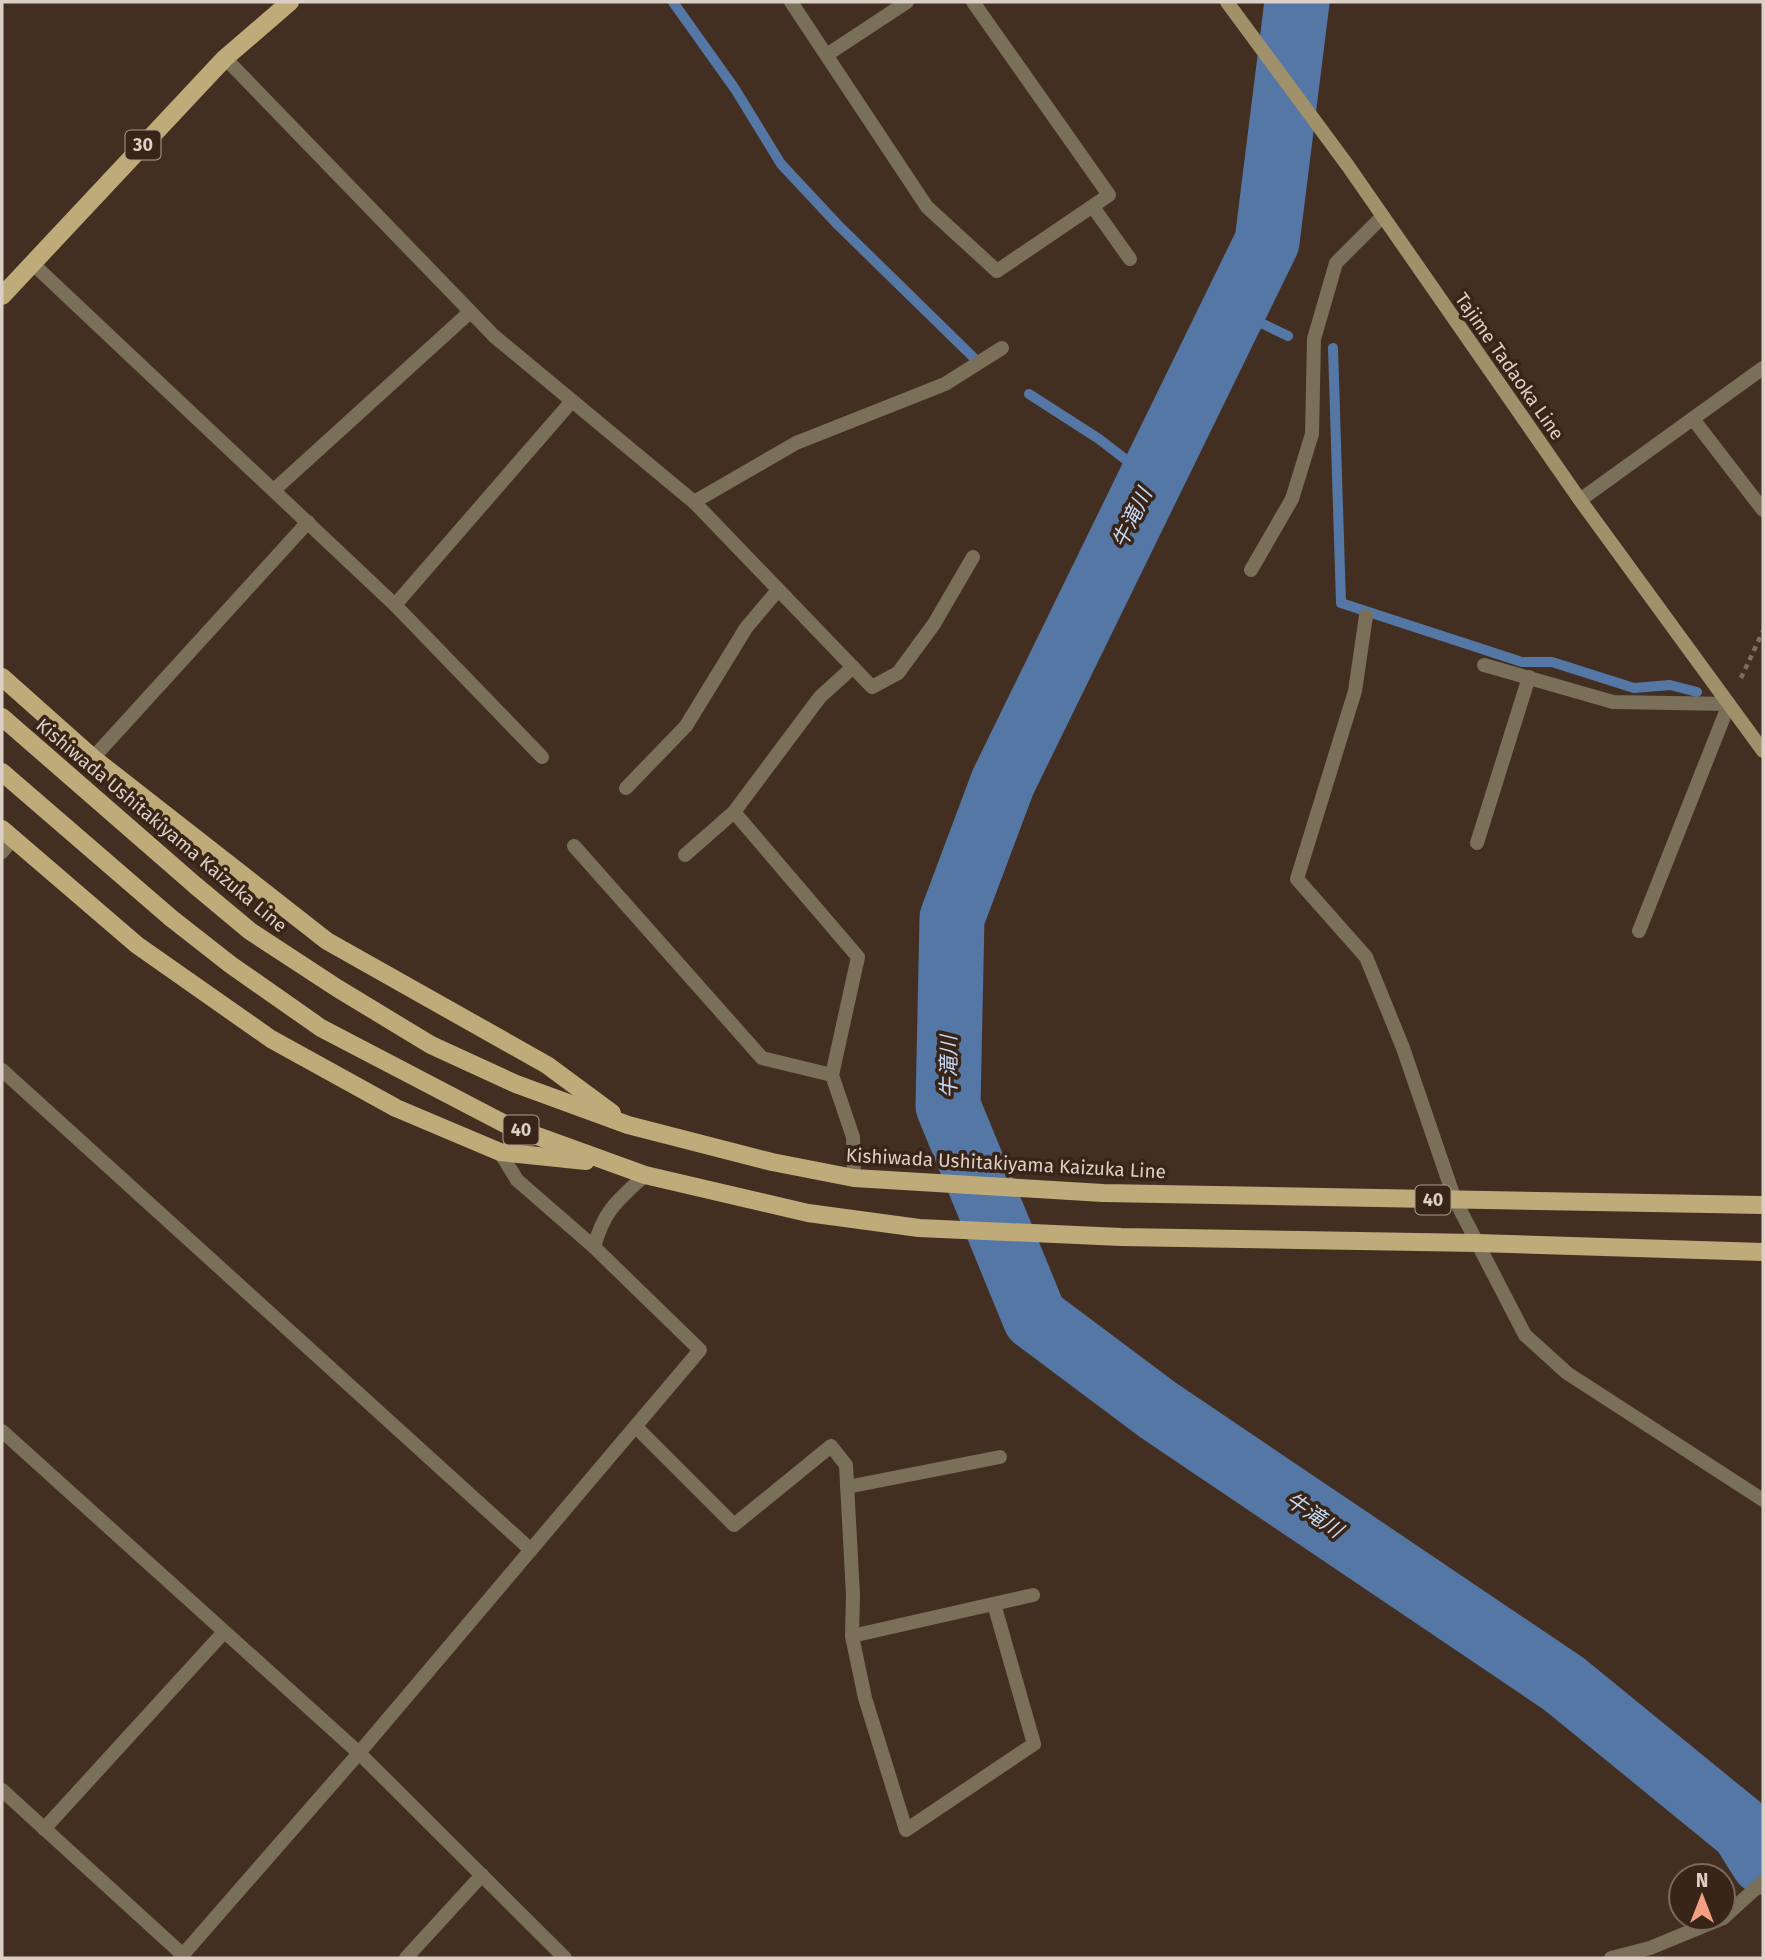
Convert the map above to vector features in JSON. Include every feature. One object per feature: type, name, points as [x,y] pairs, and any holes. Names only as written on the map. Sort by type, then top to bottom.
[{"type":"main road","name":"30","points":[[2,296],[225,58],[290,2]]},
{"type":"main road","name":"Tajime Tadaoka Line","points":[[1227,2],[1348,166],[1580,500],[1763,751]]},
{"type":"main road","points":[[2,677],[93,758],[327,941],[547,1065],[628,1125]]},
{"type":"main road","name":"Kishiwada Ushitakiyama Kaizuka Line","points":[[2,717],[250,931],[337,988],[431,1045],[516,1084],[628,1125],[772,1162],[854,1178],[1103,1193],[1763,1205]]},
{"type":"main road","name":"40","points":[[2,772],[171,919],[321,1028],[507,1125],[645,1175],[808,1213],[919,1228],[1121,1237],[1477,1243],[1763,1252]]},
{"type":"main road","points":[[6,840],[137,944],[271,1039],[396,1108],[500,1152],[610,1164]]},
{"type":"street","points":[[791,2],[927,207],[997,271],[1109,195],[973,2]]},
{"type":"street","points":[[828,54],[907,2]]},
{"type":"street","points":[[225,58],[494,336],[694,502],[872,687],[898,673],[934,624],[973,557]]},
{"type":"street","points":[[1093,206],[1130,259]]},
{"type":"street","points":[[1251,569],[1292,499],[1312,434],[1314,339],[1336,263],[1382,217]]},
{"type":"street","points":[[32,263],[395,605],[542,757]]},
{"type":"street","points":[[274,490],[470,312]]},
{"type":"street","points":[[694,502],[796,443],[945,383],[1002,348]]},
{"type":"street","points":[[1580,500],[1763,368]]},
{"type":"street","points":[[395,605],[572,401]]},
{"type":"street","points":[[1693,419],[1763,510]]},
{"type":"street","points":[[93,758],[308,522]]},
{"type":"street","points":[[625,788],[686,726],[747,628],[778,590]]},
{"type":"street","points":[[1366,615],[1355,691],[1297,879],[1366,957],[1403,1048],[1455,1200],[1525,1335],[1567,1373],[1763,1500]]},
{"type":"street","points":[[1484,665],[1613,702],[1729,704],[1639,931]]},
{"type":"street","points":[[685,855],[734,813],[820,697],[853,667]]},
{"type":"street","points":[[1477,843],[1529,677]]},
{"type":"street","points":[[734,813],[858,957],[832,1075],[853,1137],[854,1178]]},
{"type":"street","points":[[574,846],[762,1058],[832,1075]]},
{"type":"street","points":[[2,1070],[531,1550]]},
{"type":"street","points":[[2,1790],[181,1956],[359,1753],[700,1350],[594,1247],[517,1180],[500,1152]]},
{"type":"street","points":[[594,1247],[599,1226],[611,1206],[645,1175]]},
{"type":"street","points":[[636,1427],[734,1525],[831,1446],[846,1465],[853,1595],[852,1636],[865,1698],[906,1830],[1034,1744],[994,1604]]},
{"type":"street","points":[[2,1431],[359,1753],[565,1958]]},
{"type":"street","points":[[847,1487],[1000,1457]]},
{"type":"street","points":[[852,1636],[1034,1595]]},
{"type":"street","points":[[44,1829],[224,1632]]},
{"type":"street","points":[[406,1958],[482,1875]]},
{"type":"street","points":[[1737,1905],[1763,1882]]},
{"type":"street","points":[[1611,1958],[1652,1953],[1695,1932]]},
{"type":"path","points":[[1729,704],[1763,631]]},
{"type":"waterway","points":[[673,2],[735,89],[781,164],[838,225],[973,357]]},
{"type":"waterway","name":"牛滝川","points":[[1297,2],[1267,242],[1003,782],[952,918],[948,1106],[1035,1318],[1158,1410],[1564,1684],[1743,1830],[1763,1862]]},
{"type":"waterway","points":[[1234,310],[1288,336]]},
{"type":"waterway","points":[[1333,348],[1341,603],[1522,662],[1552,662],[1634,688],[1670,685],[1697,692]]},
{"type":"waterway","points":[[1029,394],[1099,439],[1151,479]]}]
